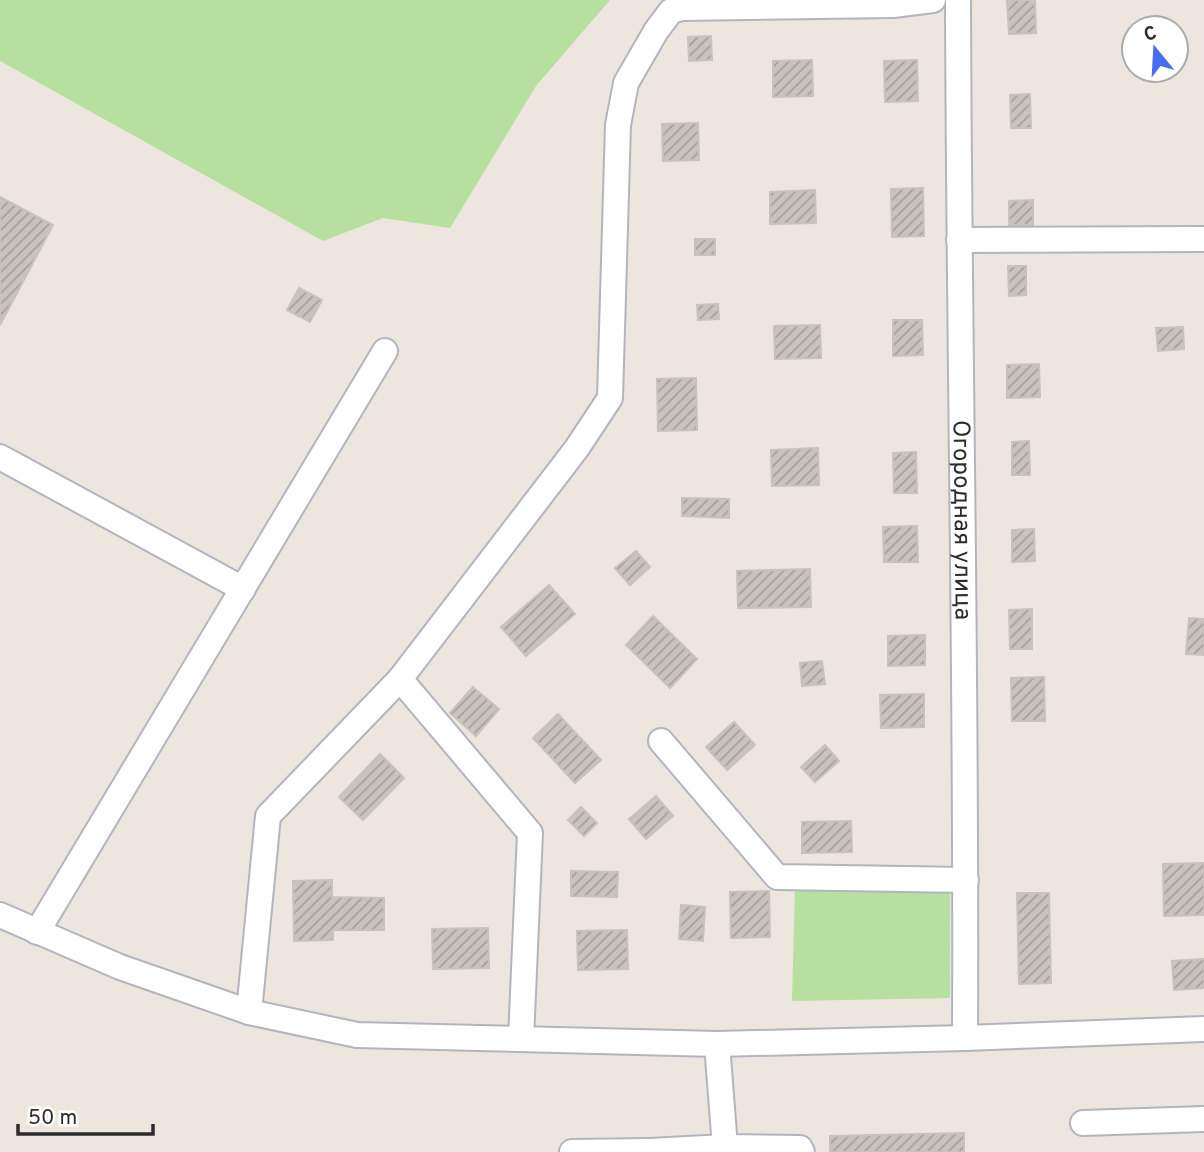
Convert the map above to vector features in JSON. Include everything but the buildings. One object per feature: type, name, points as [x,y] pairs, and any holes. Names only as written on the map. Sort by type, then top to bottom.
[{"type":"street","points":[[249,1012],[268,816],[400,679],[577,448],[610,398],[618,125],[626,83],[656,31],[671,11],[693,6],[893,5],[933,0]]},
{"type":"street","name":"Огородная улица","points":[[958,0],[965,1038]]},
{"type":"street","points":[[959,240],[1204,239]]},
{"type":"street","points":[[37,932],[386,351]]},
{"type":"street","points":[[0,457],[243,589]]},
{"type":"street","points":[[400,679],[530,833],[521,1039]]},
{"type":"street","points":[[661,741],[777,877],[966,880]]},
{"type":"street","points":[[0,915],[120,967],[249,1012],[357,1035],[717,1045],[1204,1029]]},
{"type":"street","points":[[717,1045],[725,1150]]},
{"type":"street","points":[[1083,1123],[1204,1119]]},
{"type":"street","points":[[572,1152],[800,1148],[802,1152]]},
{"type":"green space","points":[[0,0],[610,0],[536,86],[450,228],[383,218],[323,241],[0,61]]},
{"type":"green space","points":[[795,886],[950,886],[950,998],[792,1001]]}]
